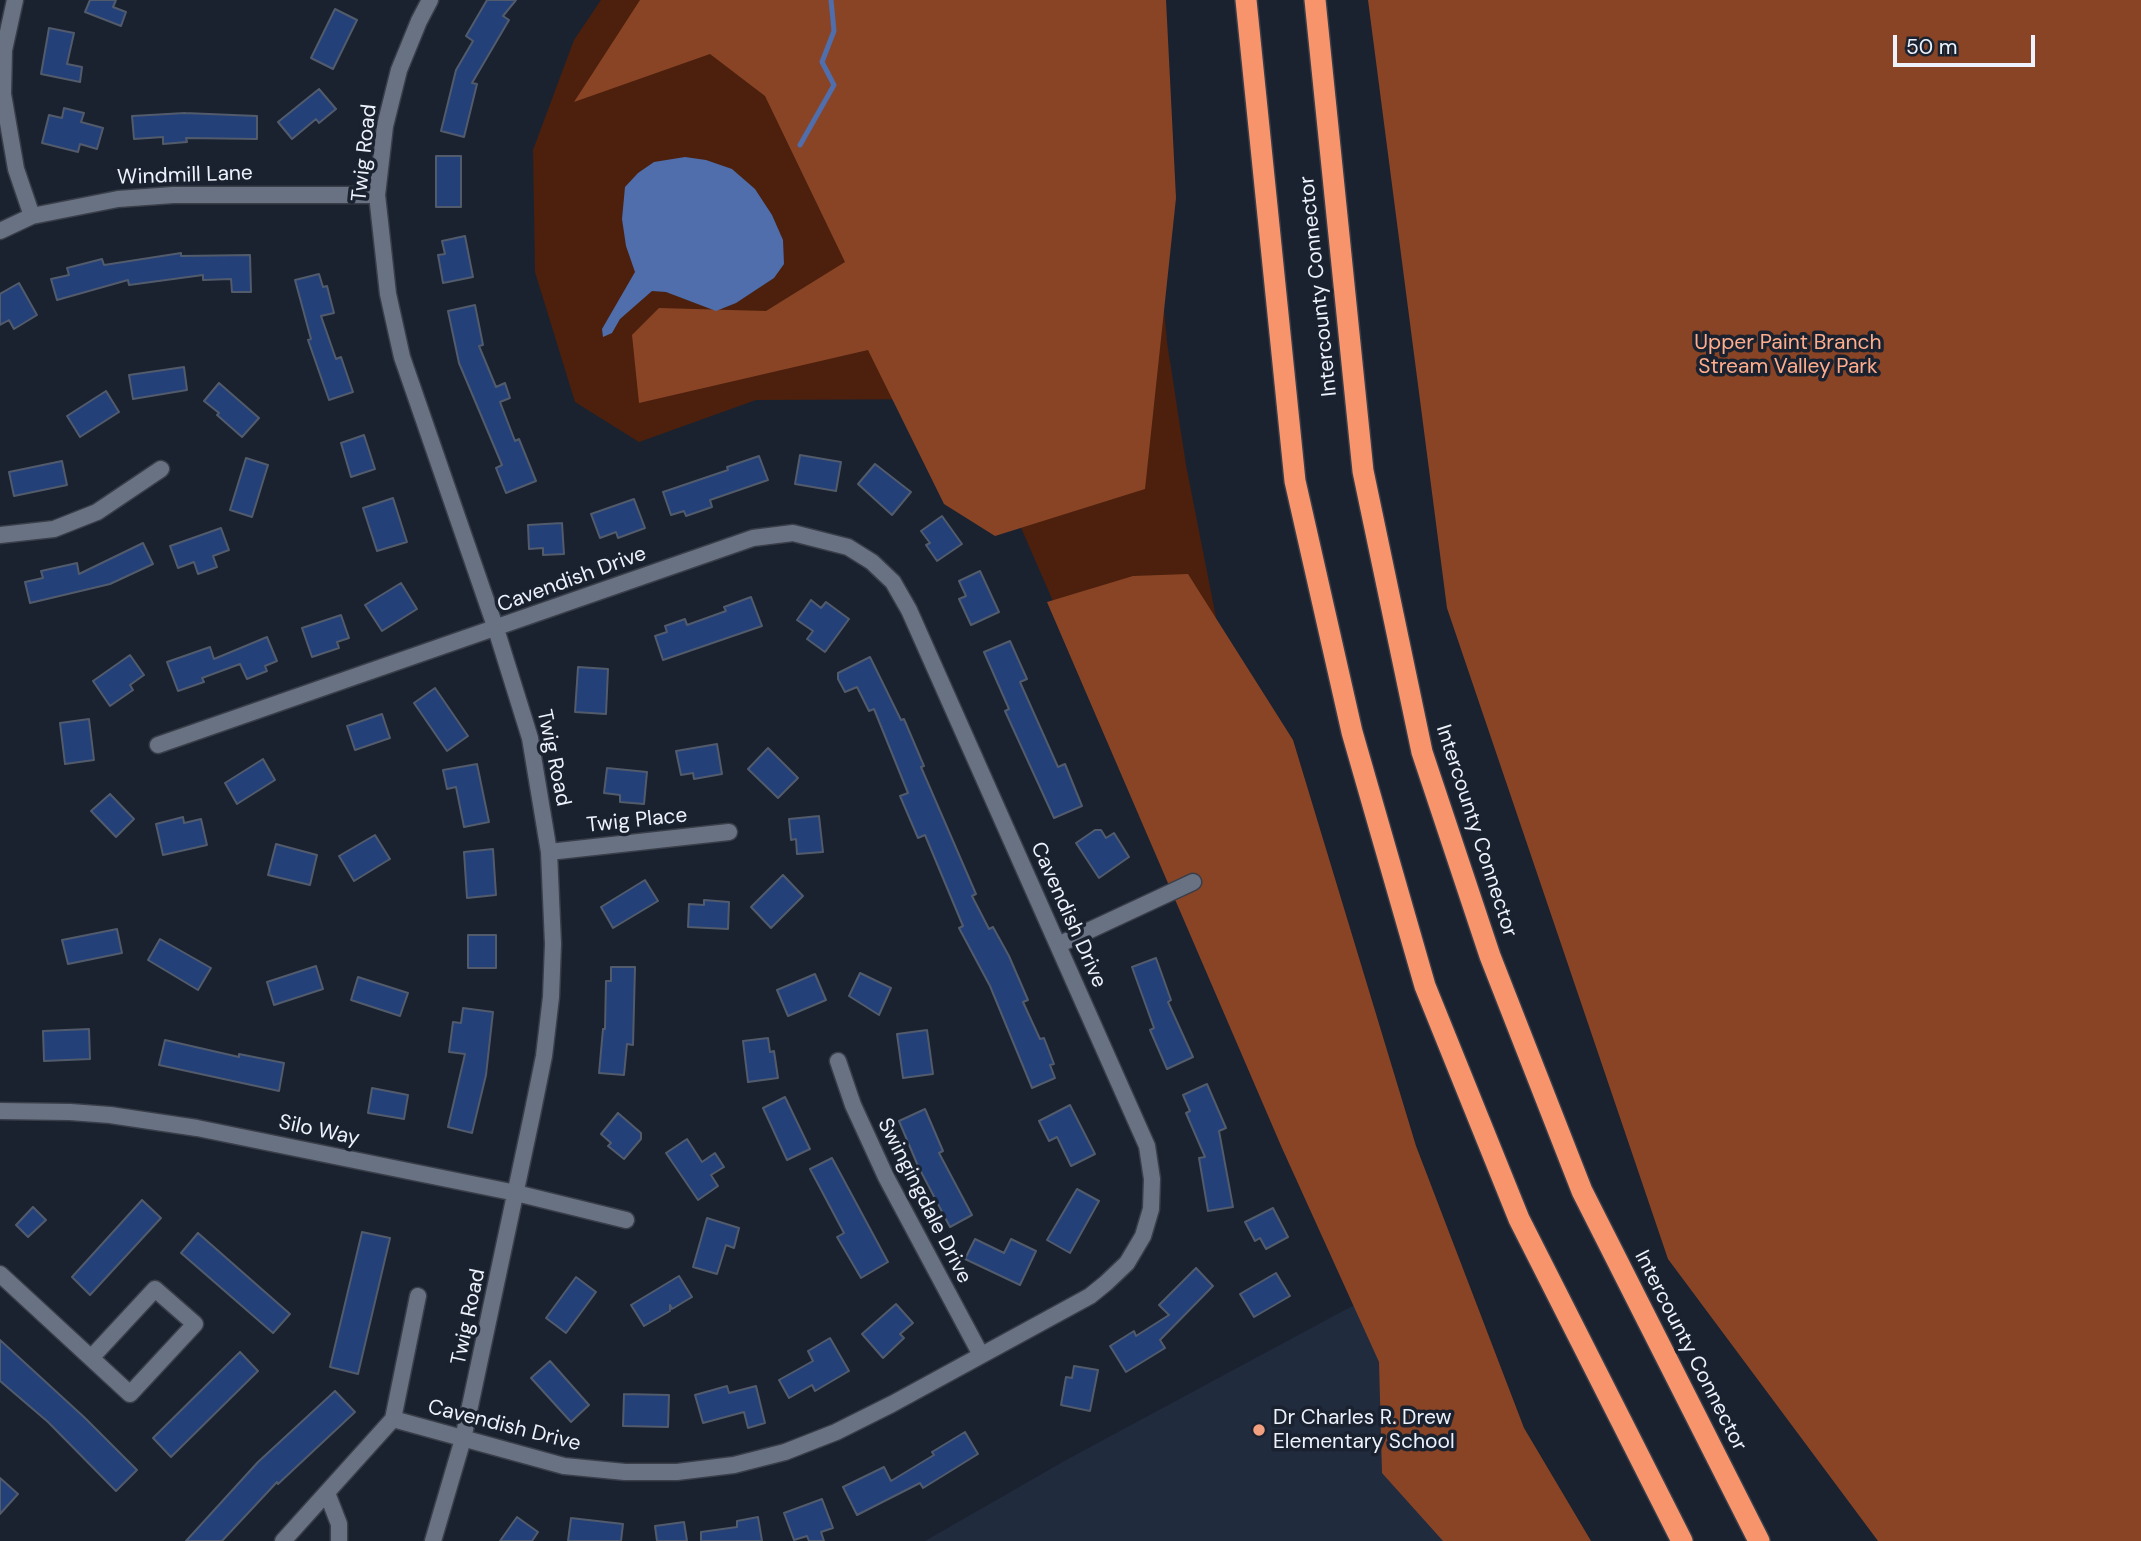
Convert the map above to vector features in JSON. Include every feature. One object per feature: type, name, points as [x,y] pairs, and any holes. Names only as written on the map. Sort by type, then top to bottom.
[{"type":"highway","name":"Intercounty Connector","points":[[1246,0],[1295,481],[1352,732],[1425,986],[1519,1219],[1682,1541]]},
{"type":"highway","name":"Intercounty Connector","points":[[1315,0],[1363,471],[1422,752],[1490,956],[1582,1191],[1759,1541]]},
{"type":"street","points":[[15,0],[4,51],[3,94],[16,169],[33,216]]},
{"type":"street","name":"Twig Road","points":[[430,0],[399,70],[385,126],[377,195],[388,294],[402,357],[496,629],[530,738],[549,852],[553,944],[551,997],[544,1056],[463,1439],[433,1541]]},
{"type":"street","name":"Windmill Lane","points":[[0,231],[33,216],[118,199],[173,195],[377,195]]},
{"type":"street","points":[[0,535],[54,528],[97,512],[161,469]]},
{"type":"street","name":"Cavendish Drive","points":[[158,745],[753,538],[793,533],[848,547],[872,562],[892,582],[909,610],[1147,1146],[1152,1179],[1151,1209],[1143,1237],[1127,1263],[1107,1283],[1090,1296],[836,1432],[785,1452],[734,1465],[677,1472],[564,1466],[393,1419],[418,1296]]},
{"type":"street","name":"Twig Place","points":[[549,852],[729,832]]},
{"type":"street","points":[[1058,945],[1193,882]]},
{"type":"street","name":"Swingingdale Drive","points":[[838,1061],[853,1105],[886,1177],[981,1355]]},
{"type":"street","name":"Silo Way","points":[[0,1111],[71,1112],[133,1117],[197,1128],[516,1193],[626,1220]]},
{"type":"street","points":[[0,1274],[91,1358],[130,1394],[195,1324],[155,1289],[91,1358]]},
{"type":"street","points":[[283,1541],[393,1419]]},
{"type":"street","points":[[327,1493],[339,1524],[339,1541]]},
{"type":"shaded area","points":[[601,0],[1136,0],[1167,342],[1186,465],[1220,638],[1170,870],[965,399],[756,400],[639,442],[575,402],[535,272],[533,150],[574,40]]},
{"type":"shaded area","name":"Dr Charles R. Drew Elementary School","points":[[1356,1304],[1455,1541],[925,1541],[1068,1459]]},
{"type":"green space","points":[[640,0],[1166,0],[1176,198],[1145,489],[995,536],[944,504],[868,350],[639,403],[632,335],[659,308],[766,311],[845,262],[765,96],[710,54],[574,102]]},
{"type":"green space","name":"Upper Paint Branch Stream Valley Park","points":[[1368,0],[2141,0],[2141,1541],[1878,1541],[1668,1259],[1447,608]]},
{"type":"green space","points":[[1188,574],[1293,740],[1416,1146],[1524,1428],[1591,1541],[1443,1541],[1382,1473],[1379,1362],[1282,1148],[1047,602],[1133,576]]},
{"type":"water","points":[[685,157],[706,160],[732,169],[755,189],[772,215],[783,240],[784,264],[774,278],[736,303],[716,311],[666,292],[652,291],[620,319],[612,333],[603,337],[602,329],[635,272],[626,246],[622,219],[625,187],[638,173],[654,162]]},
{"type":"building","points":[[90,0],[116,0],[113,7],[126,12],[121,26],[85,12]]},
{"type":"building","points":[[487,0],[516,0],[503,16],[509,20],[472,83],[477,84],[464,137],[441,131],[456,70],[473,41],[466,36]]},
{"type":"building","points":[[335,9],[357,20],[333,69],[311,58]]},
{"type":"building","points":[[49,28],[74,33],[67,64],[82,67],[80,82],[41,74]]},
{"type":"building","points":[[319,89],[336,109],[319,123],[316,119],[292,139],[278,122]]},
{"type":"building","points":[[64,108],[84,113],[81,122],[103,128],[97,149],[80,144],[78,152],[42,143],[49,115],[62,118]]},
{"type":"building","points":[[185,113],[257,116],[257,139],[186,138],[187,142],[163,144],[163,137],[134,139],[132,116]]},
{"type":"building","points":[[436,156],[461,156],[461,207],[436,207]]},
{"type":"building","points":[[465,236],[473,277],[443,283],[438,255],[445,254],[442,241]]},
{"type":"building","points":[[181,253],[181,256],[250,255],[251,292],[232,292],[231,279],[203,280],[203,275],[129,285],[128,280],[57,300],[51,279],[69,275],[67,268],[102,259],[104,265]]},
{"type":"building","points":[[319,274],[323,287],[327,286],[334,313],[321,316],[336,359],[341,357],[353,392],[329,400],[308,340],[311,339],[295,280]]},
{"type":"building","points":[[19,283],[37,315],[14,329],[9,320],[0,325],[0,294]]},
{"type":"building","points":[[475,305],[483,345],[479,346],[496,387],[505,383],[510,398],[500,402],[515,441],[519,439],[536,481],[506,493],[496,468],[502,465],[459,363],[448,311]]},
{"type":"building","points":[[184,367],[187,390],[133,399],[129,375]]},
{"type":"building","points":[[219,383],[259,418],[242,437],[204,401]]},
{"type":"building","points":[[106,391],[119,412],[80,437],[67,416]]},
{"type":"building","points":[[364,435],[375,469],[351,477],[341,443]]},
{"type":"building","points":[[800,455],[841,462],[836,491],[795,484]]},
{"type":"building","points":[[759,456],[768,480],[710,500],[712,507],[686,516],[684,511],[671,515],[663,492],[728,470],[727,467]]},
{"type":"building","points":[[246,458],[268,465],[252,517],[230,510]]},
{"type":"building","points":[[62,461],[67,485],[14,496],[9,472]]},
{"type":"building","points":[[875,464],[911,492],[892,515],[858,484]]},
{"type":"building","points":[[393,498],[407,542],[377,551],[363,508]]},
{"type":"building","points":[[634,499],[645,528],[618,538],[616,532],[600,538],[591,514]]},
{"type":"building","points":[[942,516],[962,544],[937,561],[926,545],[930,543],[921,531]]},
{"type":"building","points":[[562,523],[564,554],[543,555],[543,548],[529,549],[528,525]]},
{"type":"building","points":[[221,528],[229,550],[213,556],[217,567],[198,574],[194,562],[178,568],[170,546]]},
{"type":"building","points":[[143,543],[153,564],[110,584],[30,603],[25,582],[43,578],[41,571],[77,563],[79,574]]},
{"type":"building","points":[[980,571],[999,612],[971,625],[959,599],[966,596],[959,581]]},
{"type":"building","points":[[401,583],[417,609],[382,631],[365,605]]},
{"type":"building","points":[[751,597],[762,626],[663,660],[655,636],[667,632],[665,626],[685,619],[687,625],[726,611],[724,607]]},
{"type":"building","points":[[811,600],[821,608],[826,602],[849,619],[825,652],[807,639],[813,631],[797,620]]},
{"type":"building","points":[[341,615],[349,638],[337,642],[339,648],[312,657],[302,628]]},
{"type":"building","points":[[267,637],[277,661],[265,666],[267,671],[247,679],[240,664],[202,678],[204,682],[178,691],[167,662],[210,647],[214,659]]},
{"type":"building","points":[[1010,641],[1027,679],[1020,682],[1058,767],[1065,764],[1082,806],[1054,818],[1005,711],[1009,709],[984,652]]},
{"type":"building","points":[[130,655],[144,675],[130,685],[133,690],[110,706],[93,681]]},
{"type":"building","points":[[870,657],[901,720],[904,719],[924,766],[921,767],[976,894],[972,896],[989,929],[993,927],[1009,956],[1028,1000],[1023,1002],[1040,1039],[1044,1038],[1054,1064],[1050,1065],[1055,1078],[1032,1088],[990,986],[959,928],[963,926],[925,835],[918,838],[900,796],[908,793],[874,709],[869,711],[857,687],[845,692],[838,679],[838,673]]},
{"type":"building","points":[[578,667],[608,669],[606,714],[575,712]]},
{"type":"building","points":[[435,688],[468,736],[447,751],[414,703]]},
{"type":"building","points":[[382,714],[390,738],[355,750],[347,726]]},
{"type":"building","points":[[89,719],[94,760],[65,764],[60,723]]},
{"type":"building","points":[[717,744],[722,774],[694,779],[693,773],[681,775],[676,751]]},
{"type":"building","points":[[768,748],[798,778],[778,798],[748,769]]},
{"type":"building","points":[[263,759],[275,780],[237,804],[225,783]]},
{"type":"building","points":[[477,764],[489,822],[464,827],[456,787],[447,789],[443,770]]},
{"type":"building","points":[[607,768],[647,772],[644,804],[620,802],[620,795],[604,793]]},
{"type":"building","points":[[110,794],[134,819],[116,837],[91,811]]},
{"type":"building","points":[[819,816],[823,852],[797,854],[796,839],[791,840],[789,819]]},
{"type":"building","points":[[183,817],[184,823],[201,819],[207,845],[163,855],[156,824]]},
{"type":"building","points":[[1095,830],[1101,830],[1106,838],[1114,833],[1129,857],[1099,878],[1076,843]]},
{"type":"building","points":[[375,835],[390,859],[354,881],[339,856]]},
{"type":"building","points":[[276,844],[317,855],[310,885],[268,875]]},
{"type":"building","points":[[493,849],[496,895],[467,898],[464,852]]},
{"type":"building","points":[[783,875],[803,896],[771,928],[751,907]]},
{"type":"building","points":[[645,880],[658,901],[613,928],[601,907]]},
{"type":"building","points":[[704,900],[729,902],[728,929],[688,927],[689,904],[704,905]]},
{"type":"building","points":[[117,929],[122,953],[68,964],[62,940]]},
{"type":"building","points":[[468,935],[496,935],[496,968],[468,968]]},
{"type":"building","points":[[160,939],[211,968],[198,990],[148,960]]},
{"type":"building","points":[[1156,958],[1171,1000],[1168,1002],[1193,1057],[1167,1069],[1150,1030],[1154,1028],[1132,967]]},
{"type":"building","points":[[316,966],[323,989],[274,1005],[267,982]]},
{"type":"building","points":[[611,967],[635,967],[633,1045],[627,1044],[624,1075],[599,1073],[605,1029],[606,981],[611,981]]},
{"type":"building","points":[[860,973],[891,988],[879,1015],[849,996]]},
{"type":"building","points":[[815,974],[826,1000],[788,1016],[777,990]]},
{"type":"building","points":[[358,977],[408,993],[400,1016],[351,1000]]},
{"type":"building","points":[[463,1008],[493,1012],[486,1075],[472,1133],[448,1127],[465,1054],[449,1052],[453,1022],[461,1023]]},
{"type":"building","points":[[89,1029],[90,1059],[44,1061],[43,1031]]},
{"type":"building","points":[[927,1030],[933,1074],[903,1078],[897,1034]]},
{"type":"building","points":[[768,1038],[770,1052],[774,1051],[778,1078],[748,1082],[743,1041]]},
{"type":"building","points":[[165,1040],[239,1057],[239,1054],[284,1063],[279,1091],[159,1065]]},
{"type":"building","points":[[1207,1084],[1226,1128],[1219,1131],[1233,1207],[1208,1211],[1199,1158],[1205,1157],[1186,1113],[1190,1111],[1183,1095]]},
{"type":"building","points":[[372,1088],[408,1095],[404,1119],[368,1113]]},
{"type":"building","points":[[785,1097],[810,1149],[787,1160],[763,1108]]},
{"type":"building","points":[[1070,1105],[1095,1154],[1071,1166],[1057,1137],[1049,1141],[1039,1121]]},
{"type":"building","points":[[925,1109],[943,1151],[939,1153],[972,1215],[950,1227],[918,1166],[899,1121]]},
{"type":"building","points":[[618,1113],[641,1133],[641,1139],[624,1159],[608,1146],[611,1143],[601,1134]]},
{"type":"building","points":[[687,1139],[702,1162],[715,1153],[724,1167],[711,1175],[718,1186],[698,1200],[666,1153]]},
{"type":"building","points":[[832,1158],[888,1262],[861,1278],[837,1237],[844,1233],[810,1169]]},
{"type":"building","points":[[1077,1189],[1099,1201],[1070,1253],[1047,1240]]},
{"type":"building","points":[[142,1200],[161,1218],[90,1295],[72,1277]]},
{"type":"building","points":[[33,1207],[46,1220],[28,1237],[16,1225]]},
{"type":"building","points":[[1273,1208],[1288,1237],[1266,1249],[1260,1238],[1255,1241],[1245,1222]]},
{"type":"building","points":[[707,1218],[739,1228],[734,1248],[726,1245],[717,1274],[693,1267]]},
{"type":"building","points":[[362,1232],[390,1238],[358,1374],[330,1367]]},
{"type":"building","points":[[198,1233],[290,1314],[273,1333],[181,1253]]},
{"type":"building","points":[[975,1239],[1004,1253],[1011,1239],[1036,1251],[1020,1285],[965,1259]]},
{"type":"building","points":[[1196,1268],[1213,1286],[1160,1340],[1165,1348],[1126,1372],[1110,1346],[1134,1331],[1136,1336],[1169,1315],[1159,1305]]},
{"type":"building","points":[[1276,1273],[1290,1296],[1254,1317],[1240,1294]]},
{"type":"building","points":[[679,1276],[692,1297],[672,1309],[670,1305],[670,1311],[644,1326],[631,1305]]},
{"type":"building","points":[[576,1277],[596,1292],[566,1333],[546,1318]]},
{"type":"building","points":[[896,1304],[913,1323],[900,1334],[904,1338],[883,1358],[862,1334]]},
{"type":"building","points":[[830,1338],[849,1371],[815,1391],[812,1385],[789,1398],[779,1380],[813,1361],[808,1351]]},
{"type":"building","points":[[0,1340],[137,1470],[116,1491],[48,1422],[0,1381]]},
{"type":"building","points":[[240,1352],[258,1371],[171,1457],[153,1438]]},
{"type":"building","points":[[550,1361],[589,1405],[571,1422],[531,1378]]},
{"type":"building","points":[[1074,1366],[1098,1370],[1090,1411],[1061,1405],[1066,1377],[1072,1378]]},
{"type":"building","points":[[727,1386],[729,1393],[756,1386],[765,1423],[748,1428],[744,1412],[703,1423],[695,1395]]},
{"type":"building","points":[[335,1391],[355,1412],[278,1484],[277,1482],[222,1541],[186,1541],[258,1462]]},
{"type":"building","points":[[624,1394],[669,1395],[668,1427],[623,1426]]},
{"type":"building","points":[[965,1432],[978,1454],[923,1488],[920,1483],[857,1515],[843,1487],[884,1467],[891,1481]]},
{"type":"building","points":[[0,1478],[18,1494],[0,1514]]},
{"type":"building","points":[[822,1499],[833,1528],[821,1532],[824,1541],[809,1541],[807,1536],[794,1540],[784,1513]]},
{"type":"building","points":[[517,1517],[538,1532],[532,1541],[500,1541]]},
{"type":"building","points":[[758,1517],[762,1541],[701,1541],[701,1532],[737,1527],[737,1521]]},
{"type":"building","points":[[571,1518],[623,1524],[621,1541],[568,1541]]},
{"type":"building","points":[[684,1522],[687,1541],[657,1541],[655,1526]]},
{"type":"waterway","points":[[800,145],[834,85],[822,62],[834,31],[831,0]]},
{"type":"place","name":"Dr Charles R. Drew Elementary School","points":[[1259,1430]]}]
